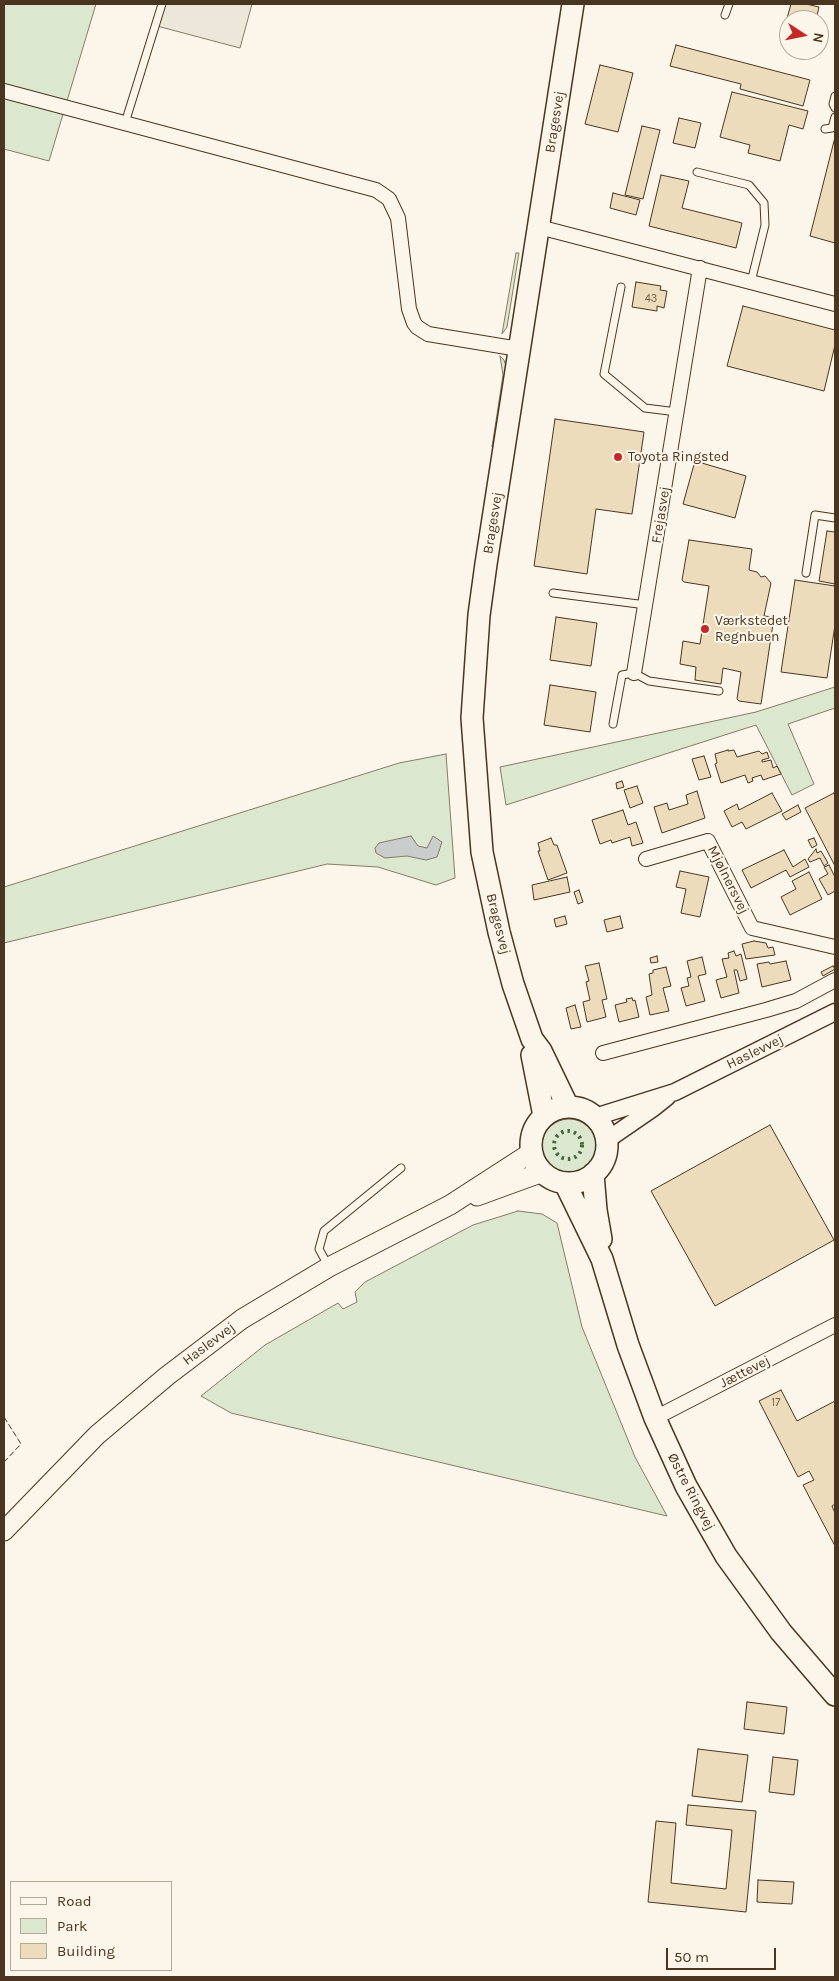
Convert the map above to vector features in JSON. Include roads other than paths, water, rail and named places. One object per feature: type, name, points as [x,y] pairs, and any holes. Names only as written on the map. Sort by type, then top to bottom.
[{"type":"main road","name":"Bragesvej","points":[[568,1107],[541,1052],[532,1039],[513,984],[499,932],[484,860],[472,718],[479,615],[573,4]]},
{"type":"main road","name":"Bragesvej","points":[[532,1039],[532,1055],[544,1116]]},
{"type":"main road","points":[[568,1107],[583,1109],[595,1117],[601,1124],[607,1140],[604,1161],[593,1174],[585,1180],[565,1183],[553,1179],[543,1172],[536,1163],[532,1152],[532,1139],[536,1126],[544,1116],[553,1110],[568,1107]]},
{"type":"main road","name":"Haslevvej","points":[[4,1531],[97,1435],[167,1376],[242,1319],[329,1267],[450,1205],[532,1152]]},
{"type":"main road","name":"Haslevvej","points":[[450,1205],[543,1172]]},
{"type":"main road","name":"Østre Ringvej","points":[[593,1174],[602,1259]]},
{"type":"main road","name":"Østre Ringvej","points":[[565,1183],[602,1259],[628,1345],[655,1418],[686,1486],[726,1556],[781,1632],[835,1695]]},
{"type":"street","points":[[4,91],[376,190],[389,199],[398,218],[409,309],[417,327],[428,334],[519,349]]},
{"type":"street","points":[[539,227],[835,304]]},
{"type":"street","name":"Frejasvej","points":[[634,673],[700,268]]},
{"type":"street","name":"Mjølnersvej","points":[[646,859],[708,841],[752,928],[835,947]]},
{"type":"street","points":[[603,1053],[796,1001],[835,980]]},
{"type":"street","name":"Haslevvej","points":[[607,1140],[675,1092],[835,1012]]},
{"type":"street","name":"Haslevvej","points":[[595,1117],[675,1092]]},
{"type":"street","name":"Jættevej","points":[[655,1418],[835,1325]]},
{"type":"lane","points":[[126,123],[162,4]]},
{"type":"lane","points":[[725,15],[729,4]]},
{"type":"lane","points":[[835,96],[833,104],[835,108]]},
{"type":"lane","points":[[825,129],[832,128],[835,116]]},
{"type":"lane","points":[[697,172],[749,185],[764,203],[765,224],[751,282]]},
{"type":"lane","points":[[621,287],[604,374],[645,408],[677,412]]},
{"type":"lane","points":[[806,573],[815,515],[835,518]]},
{"type":"lane","points":[[553,593],[646,605]]},
{"type":"lane","points":[[613,724],[622,675],[634,673],[648,681],[718,691]]},
{"type":"lane","points":[[329,1267],[319,1249],[324,1231],[401,1168]]},
{"type":"place","name":"Toyota Ringsted","points":[[618,457]]},
{"type":"place","name":"Værkstedet Regnbuen","points":[[705,629]]}]
